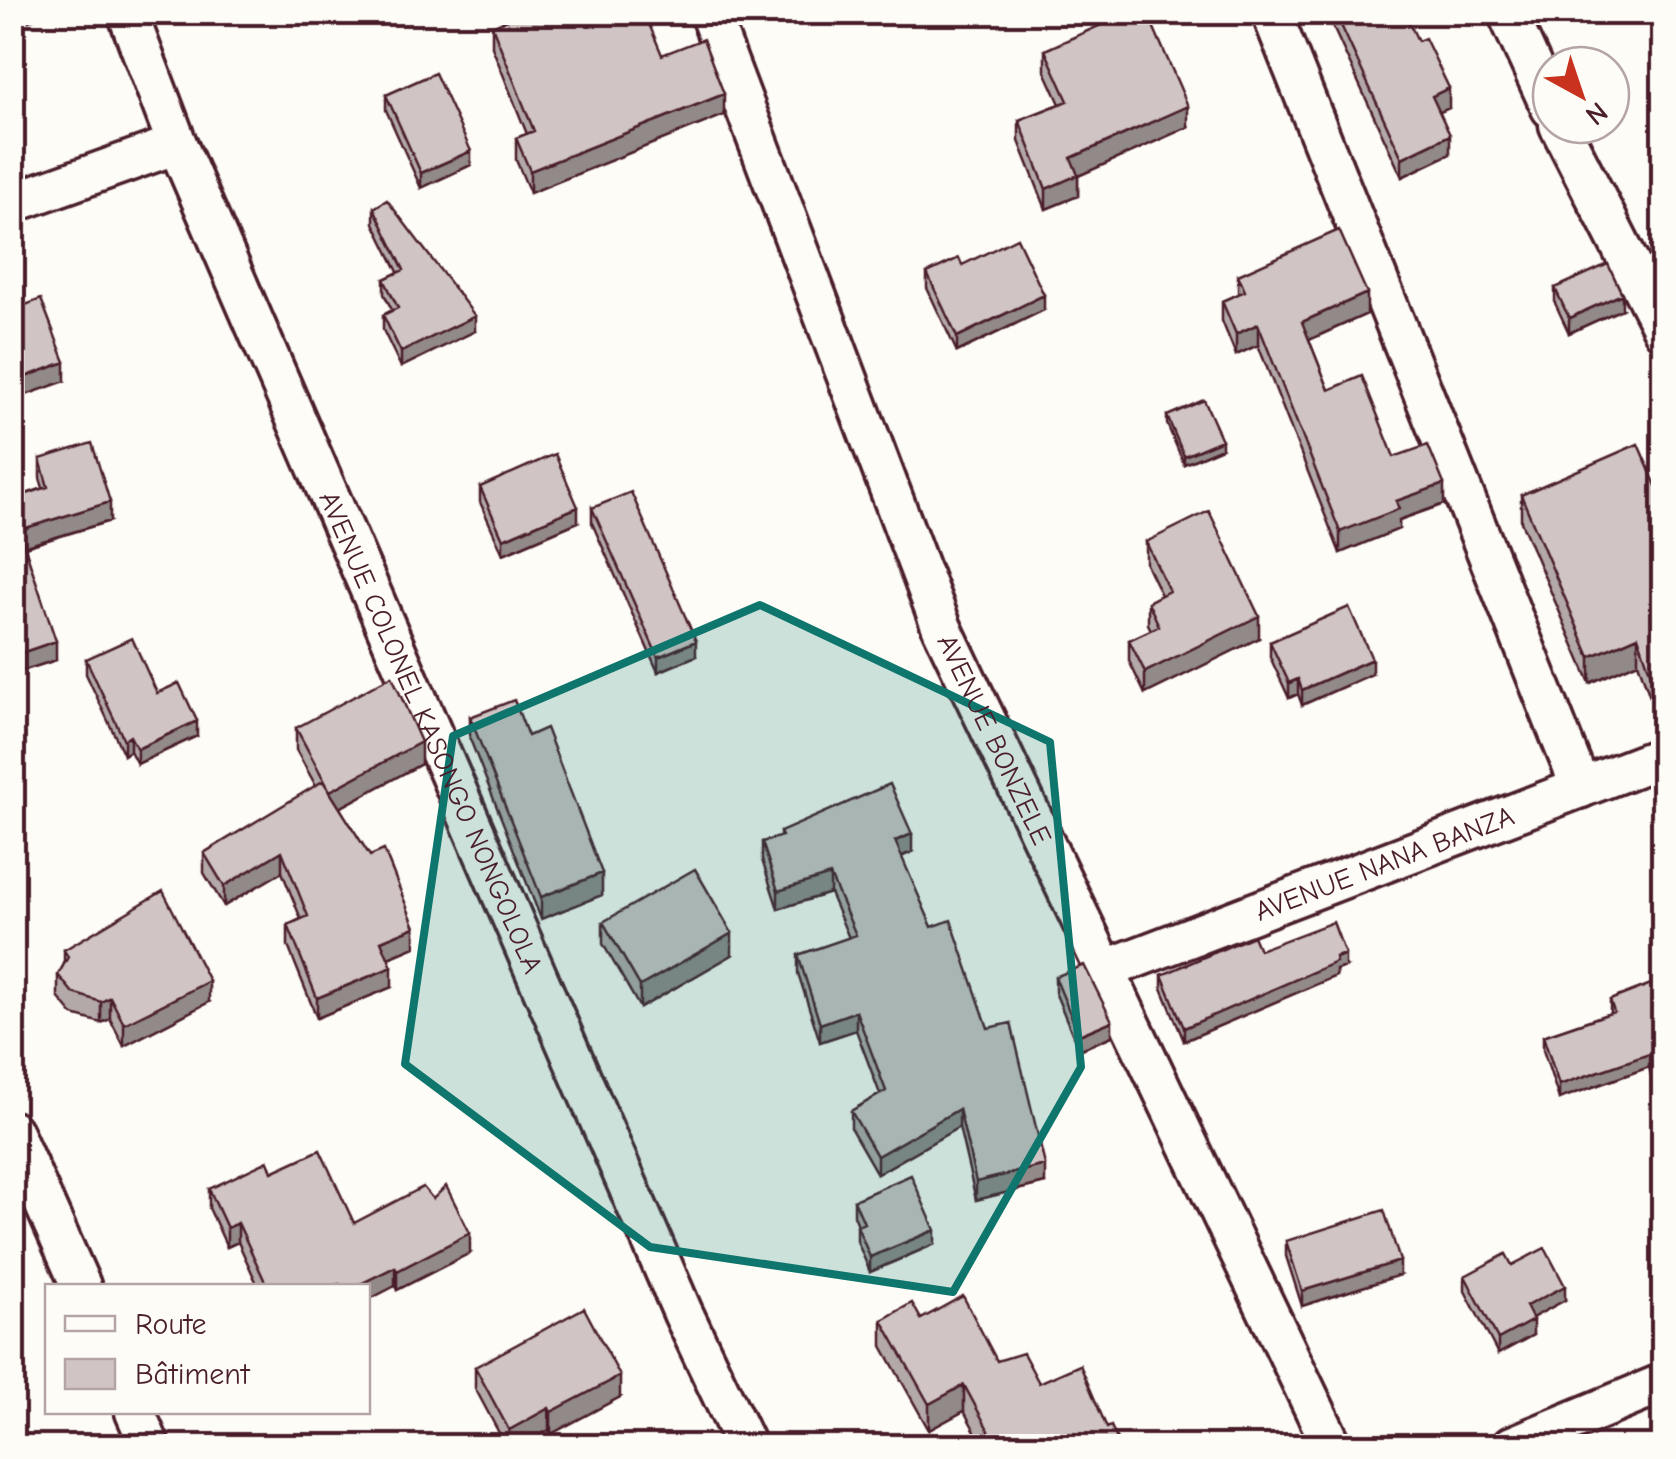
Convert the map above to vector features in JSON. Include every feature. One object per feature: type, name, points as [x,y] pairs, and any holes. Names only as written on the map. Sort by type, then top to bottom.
[{"type":"street","name":"AVENUE COLONEL KASONGO NONGOLOLA","points":[[127,12],[177,144],[682,1313],[746,1446]]},
{"type":"street","name":"AVENUE BONZELE","points":[[709,12],[942,628],[1332,1446]]},
{"type":"street","points":[[1271,12],[1581,788]]},
{"type":"street","points":[[1507,12],[1531,64]]},
{"type":"street","points":[[12,203],[177,144]]},
{"type":"street","points":[[1569,145],[1664,332]]},
{"type":"street","name":"AVENUE NANA BANZA","points":[[1104,970],[1664,756]]},
{"type":"street","points":[[12,1131],[79,1284]]},
{"type":"street","points":[[1512,1446],[1664,1383]]},
{"type":"street","points":[[136,1414],[150,1446]]},
{"type":"highlighted area","points":[[760,605],[1050,742],[1081,1067],[953,1292],[650,1247],[405,1064],[453,736]]},
{"type":"building","points":[[524,12],[644,12],[662,55],[703,39],[724,94],[530,171],[516,138],[534,131],[492,26]]},
{"type":"building","points":[[1130,12],[1147,12],[1188,106],[1071,158],[1078,175],[1046,189],[1019,120],[1068,101],[1045,50]]},
{"type":"building","points":[[1335,12],[1396,12],[1399,19],[1406,16],[1418,41],[1425,38],[1449,88],[1432,96],[1450,135],[1402,158]]},
{"type":"building","points":[[435,73],[471,151],[421,173],[386,95]]},
{"type":"building","points":[[387,200],[475,316],[401,352],[383,315],[398,308],[384,279],[404,270],[374,208]]},
{"type":"building","points":[[1339,230],[1367,293],[1302,322],[1329,390],[1362,376],[1394,457],[1428,445],[1444,484],[1396,501],[1399,509],[1340,532],[1258,324],[1236,334],[1222,301],[1245,291],[1238,275]]},
{"type":"building","points":[[1017,238],[1044,295],[957,337],[927,273],[959,258],[962,265]]},
{"type":"building","points":[[1608,264],[1622,294],[1569,318],[1555,288]]},
{"type":"building","points":[[41,299],[65,362],[12,382],[12,310]]},
{"type":"building","points":[[1204,400],[1222,440],[1184,456],[1167,416]]},
{"type":"building","points":[[92,443],[110,502],[19,530],[56,641],[12,656],[12,499],[48,487],[40,459]]},
{"type":"building","points":[[1638,444],[1664,504],[1664,686],[1656,689],[1638,636],[1590,657],[1521,495]]},
{"type":"building","points":[[555,454],[578,507],[503,539],[480,487]]},
{"type":"building","points":[[631,492],[696,641],[658,657],[592,508]]},
{"type":"building","points":[[1209,511],[1259,616],[1145,672],[1129,640],[1159,626],[1148,602],[1169,591],[1146,542]]},
{"type":"building","points":[[1349,607],[1372,659],[1302,690],[1298,679],[1289,683],[1270,642]]},
{"type":"building","points":[[132,638],[157,693],[179,683],[197,721],[137,749],[130,736],[124,740],[86,659]]},
{"type":"building","points":[[392,676],[421,742],[330,791],[296,728]]},
{"type":"building","points":[[514,700],[528,736],[546,728],[602,873],[541,897],[470,717]]},
{"type":"building","points":[[323,781],[370,856],[384,850],[415,927],[381,941],[392,967],[317,998],[288,925],[308,916],[282,851],[224,886],[204,853]]},
{"type":"building","points":[[890,784],[912,834],[895,841],[932,927],[951,920],[988,1028],[1011,1023],[1045,1165],[976,1182],[959,1109],[877,1156],[851,1111],[886,1091],[856,1011],[820,1024],[798,955],[856,935],[830,875],[778,891],[762,842]]},
{"type":"building","points":[[695,869],[732,933],[640,986],[603,922]]},
{"type":"building","points":[[163,891],[209,981],[124,1024],[110,997],[101,1002],[73,993],[58,975],[68,957],[64,950]]},
{"type":"building","points":[[1333,922],[1345,954],[1335,957],[1336,962],[1184,1028],[1162,975],[1253,936],[1259,950]]},
{"type":"building","points":[[1084,965],[1112,1021],[1079,1035],[1055,977]]},
{"type":"building","points":[[1664,979],[1664,1088],[1658,1089],[1649,1054],[1559,1085],[1543,1036],[1614,1012],[1610,1000]]},
{"type":"building","points":[[320,1150],[354,1223],[423,1187],[433,1199],[446,1186],[470,1233],[397,1271],[395,1267],[360,1284],[266,1284],[238,1223],[227,1228],[209,1189],[268,1161],[272,1172]]},
{"type":"building","points":[[911,1175],[935,1230],[870,1257],[857,1226],[864,1223],[854,1200]]},
{"type":"building","points":[[1384,1210],[1400,1261],[1302,1291],[1286,1241]]},
{"type":"building","points":[[1545,1248],[1565,1286],[1526,1306],[1533,1320],[1498,1339],[1465,1276],[1506,1254],[1512,1265]]},
{"type":"building","points":[[963,1296],[997,1361],[1023,1353],[1039,1383],[1080,1365],[1107,1428],[1111,1426],[1120,1446],[997,1446],[964,1385],[929,1404],[882,1320],[912,1303],[921,1319]]},
{"type":"building","points":[[584,1308],[620,1376],[509,1430],[475,1367]]}]
